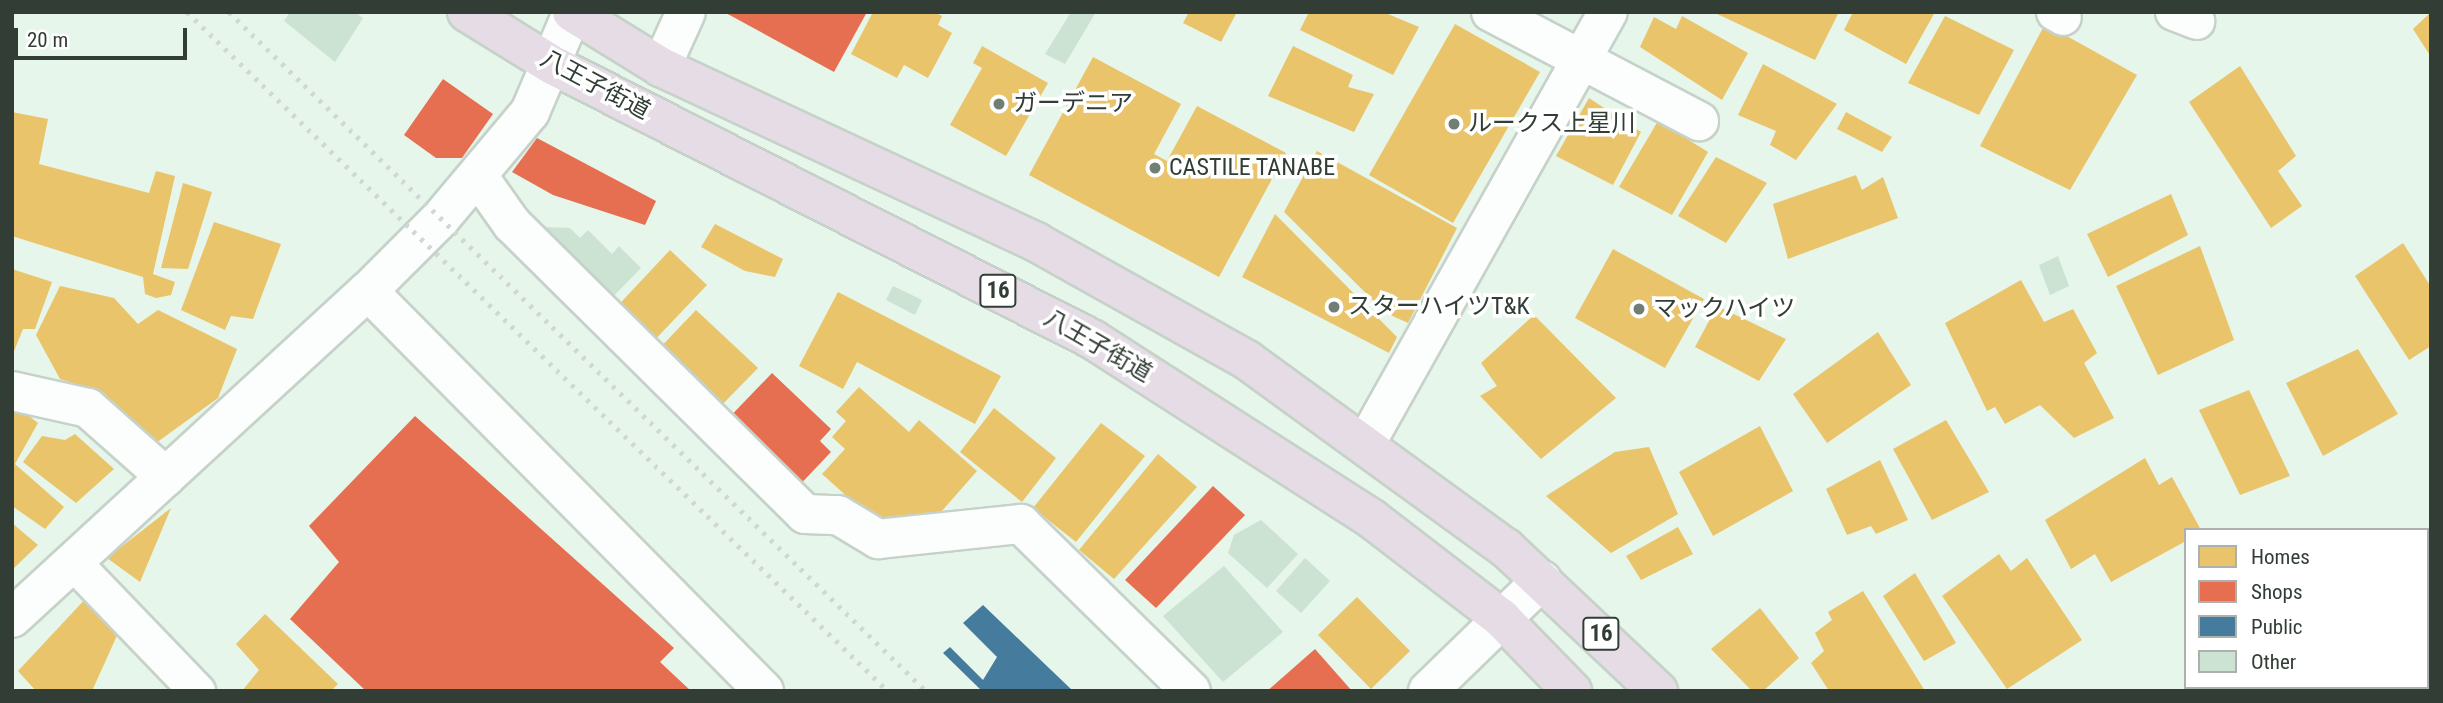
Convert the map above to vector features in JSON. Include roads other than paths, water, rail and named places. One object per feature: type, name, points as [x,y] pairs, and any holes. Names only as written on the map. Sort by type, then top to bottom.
[{"type":"highway","name":"八王子街道","points":[[467,12],[551,64],[1092,339],[1372,519],[1501,618],[1572,691]]},
{"type":"highway","name":"八王子街道","points":[[572,12],[661,66],[1036,242],[1247,360],[1366,443],[1506,548],[1658,691]]},
{"type":"street","points":[[12,618],[368,291],[478,176],[530,112],[572,12]]},
{"type":"street","points":[[661,66],[686,12]]},
{"type":"street","points":[[1491,12],[1580,62],[1699,121]]},
{"type":"street","points":[[1366,443],[1608,12]]},
{"type":"street","points":[[478,176],[512,224],[805,514],[838,515],[878,539],[1021,524],[1191,691]]},
{"type":"street","points":[[368,291],[764,691]]},
{"type":"street","points":[[12,391],[88,408],[166,477]]},
{"type":"street","points":[[1427,691],[1542,580]]},
{"type":"lane","points":[[73,562],[197,691]]},
{"type":"railway","points":[[187,12],[888,691]]},
{"type":"railway","points":[[229,12],[926,691]]},
{"type":"place","name":"ガーデニア","points":[[999,104]]},
{"type":"place","name":"ルークス上星川","points":[[1454,124]]},
{"type":"place","name":"CASTILE TANABE","points":[[1155,168]]},
{"type":"place","name":"スターハイツT&K","points":[[1334,307]]},
{"type":"place","name":"マックハイツ","points":[[1639,309]]}]
